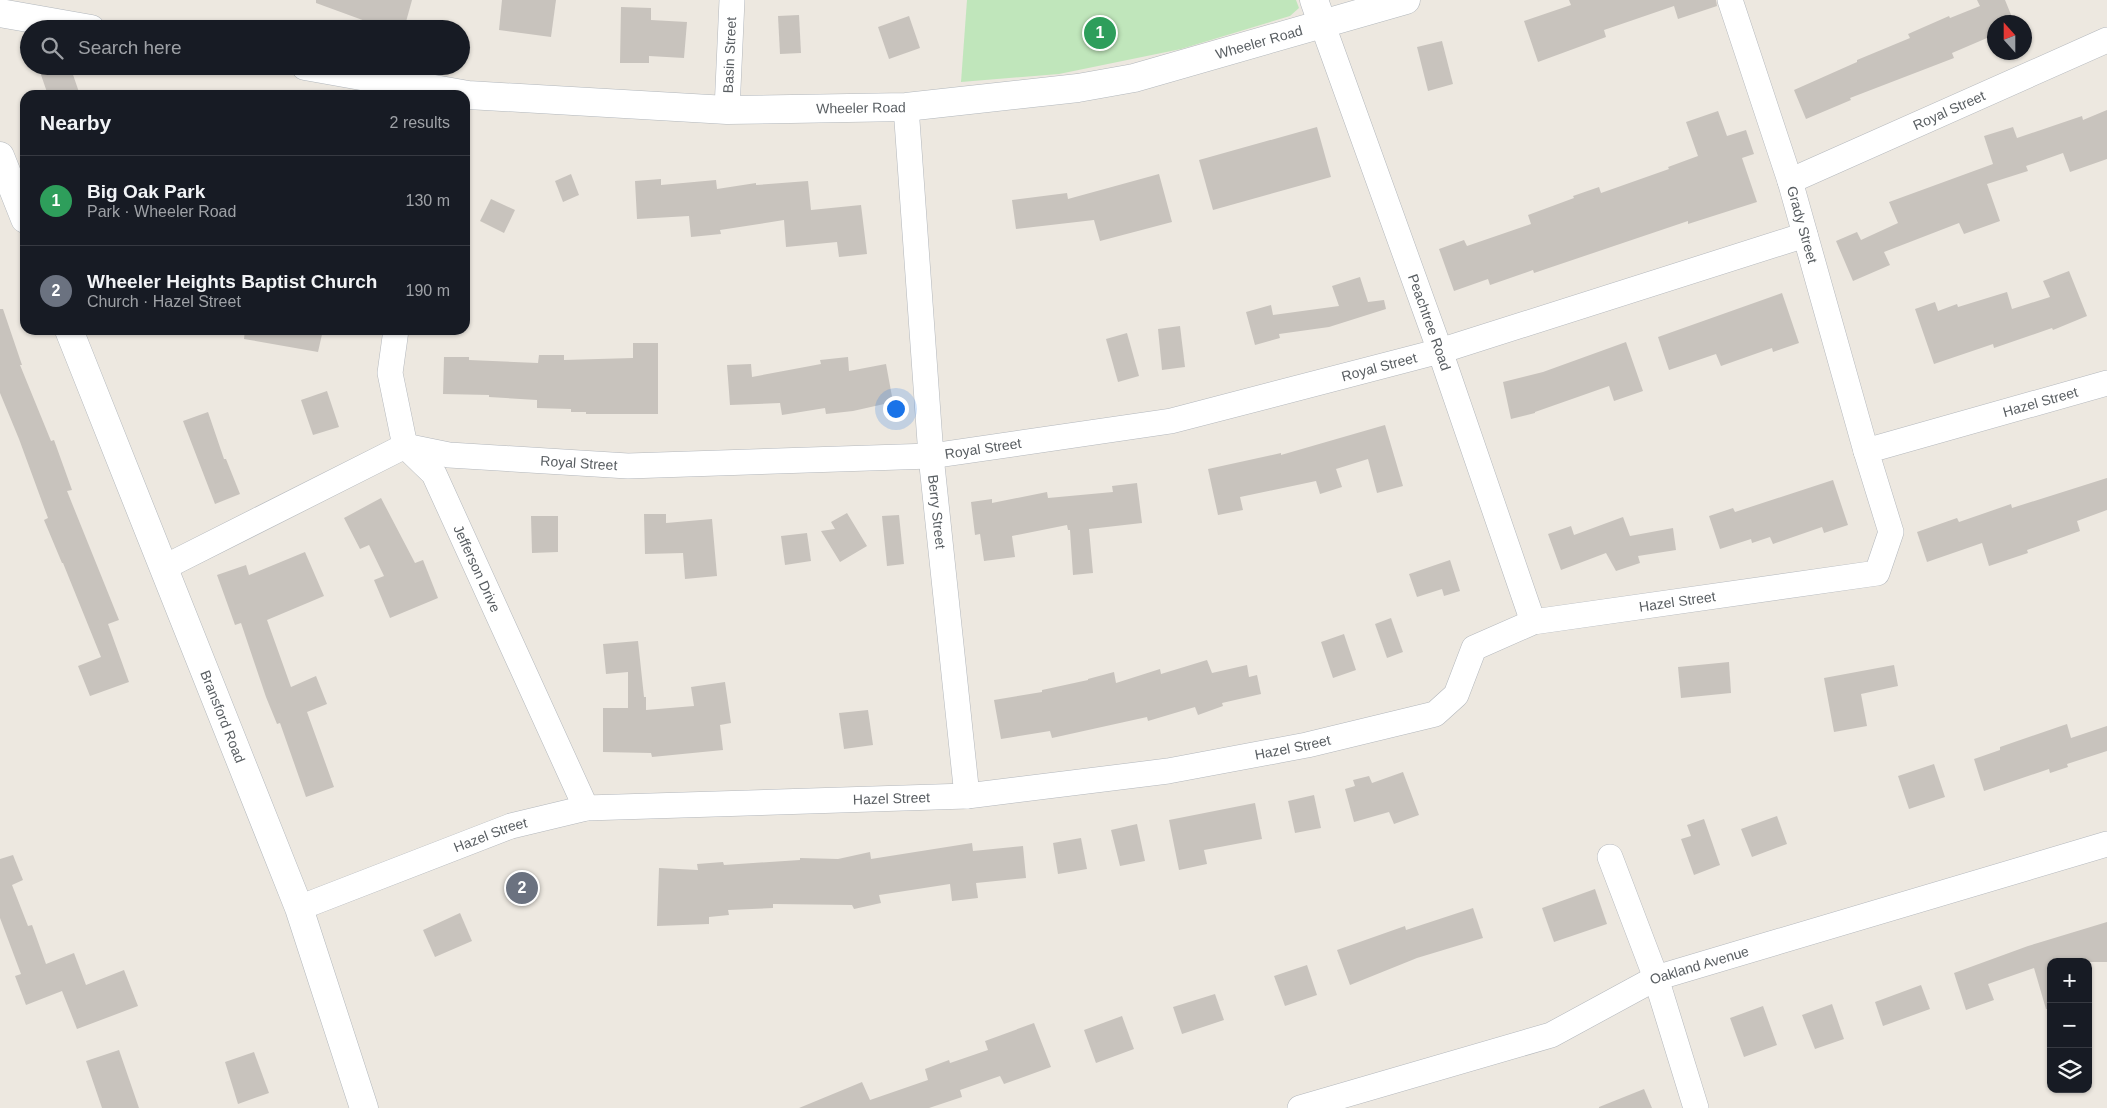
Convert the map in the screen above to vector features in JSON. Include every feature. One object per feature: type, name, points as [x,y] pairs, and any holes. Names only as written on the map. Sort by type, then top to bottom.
[{"type":"street","name":"Basin Street","points":[[727,110],[732,0]]},
{"type":"street","name":"Wheeler Road","points":[[470,100],[727,110],[906,107],[1078,88],[1134,78],[1318,12],[1406,0]]},
{"type":"street","name":"Grady Street","points":[[1730,0],[1790,181],[1866,451]]},
{"type":"street","name":"Peachtree Road","points":[[1318,12],[1440,351],[1533,622]]},
{"type":"street","points":[[0,13],[40,20]]},
{"type":"street","name":"Royal Street","points":[[1790,181],[2107,40]]},
{"type":"street","name":"Wheeler Road","points":[[348,75],[419,90]]},
{"type":"street","name":"Berry Street","points":[[906,107],[931,456],[967,796]]},
{"type":"street","points":[[0,156],[20,206]]},
{"type":"street","name":"Royal Street","points":[[405,446],[450,455],[628,466],[931,456],[1171,421],[1440,351],[1805,235]]},
{"type":"street","name":"Bransford Road","points":[[71,335],[299,908],[364,1108]]},
{"type":"street","points":[[163,568],[405,446],[390,373],[395,335]]},
{"type":"street","name":"Hazel Street","points":[[299,908],[511,826],[586,808],[967,796],[1168,771],[1307,745],[1434,714],[1456,695],[1474,648],[1533,622],[1877,573],[1891,532],[1866,451],[2107,383]]},
{"type":"street","name":"Jefferson Drive","points":[[405,446],[434,474],[586,808]]},
{"type":"street","name":"Oakland Avenue","points":[[1300,1108],[1551,1035],[1656,978],[2107,844]]},
{"type":"street","points":[[1610,857],[1656,978],[1696,1108]]},
{"type":"green space","points":[[967,0],[1296,0],[1299,8],[1290,16],[1181,49],[1059,74],[961,82]]},
{"type":"building","points":[[316,0],[412,0],[406,20],[363,20],[316,3]]},
{"type":"building","points":[[502,0],[556,0],[551,37],[499,30]]},
{"type":"building","points":[[1569,0],[1716,0],[1717,6],[1678,19],[1674,6],[1604,30],[1606,37],[1538,62],[1524,21],[1571,5]]},
{"type":"building","points":[[1977,0],[2005,0],[2011,15],[1987,15],[1987,38],[1952,53],[1954,58],[1850,98],[1851,100],[1806,119],[1794,90],[1857,62],[1857,60],[1910,38],[1908,34],[1949,16],[1950,18],[1980,6]]},
{"type":"building","points":[[621,7],[651,8],[651,20],[687,22],[684,58],[649,56],[649,63],[620,63]]},
{"type":"building","points":[[799,15],[801,53],[780,54],[778,16]]},
{"type":"building","points":[[909,16],[920,48],[889,59],[878,27]]},
{"type":"building","points":[[1442,41],[1453,84],[1428,91],[1417,47]]},
{"type":"building","points":[[41,75],[73,75],[78,90],[46,90]]},
{"type":"building","points":[[2107,110],[2107,159],[2070,172],[2063,153],[2026,166],[2028,171],[1987,184],[2000,221],[1964,234],[1959,223],[1884,252],[1890,265],[1853,281],[1836,241],[1857,232],[1861,240],[1898,223],[1889,202],[1993,164],[1984,136],[2013,127],[2017,138],[2082,116],[2083,120]]},
{"type":"building","points":[[1718,111],[1727,136],[1746,130],[1754,154],[1742,158],[1757,202],[1688,224],[1688,221],[1534,273],[1533,270],[1490,285],[1488,279],[1454,291],[1439,249],[1464,240],[1467,246],[1531,224],[1528,215],[1574,198],[1573,196],[1599,187],[1601,193],[1669,169],[1668,167],[1698,156],[1686,122]]},
{"type":"building","points":[[1317,127],[1331,177],[1213,210],[1199,160]]},
{"type":"building","points":[[571,174],[579,195],[563,202],[555,181]]},
{"type":"building","points":[[1159,174],[1172,222],[1100,241],[1094,220],[1016,229],[1012,200],[1067,193],[1068,199]]},
{"type":"building","points":[[661,179],[661,185],[716,180],[717,189],[756,183],[756,185],[808,181],[811,210],[861,205],[867,254],[839,257],[837,242],[786,247],[784,220],[720,230],[721,234],[691,237],[689,216],[637,219],[635,181]]},
{"type":"building","points":[[491,199],[515,210],[504,233],[480,221]]},
{"type":"building","points":[[2069,271],[2087,316],[2053,330],[2052,328],[1994,348],[1993,344],[1934,364],[1915,309],[1935,302],[1938,311],[1957,304],[1958,307],[2007,292],[2012,309],[2050,297],[2043,281]]},
{"type":"building","points":[[1360,277],[1368,302],[1384,300],[1386,309],[1329,327],[1279,334],[1280,338],[1255,345],[1246,312],[1271,305],[1273,315],[1339,306],[1332,286]]},
{"type":"building","points":[[1782,293],[1799,343],[1773,352],[1772,348],[1721,366],[1716,354],[1669,370],[1658,337]]},
{"type":"building","points":[[0,309],[3,309],[22,365],[20,365],[51,441],[54,440],[72,490],[67,491],[119,620],[108,624],[129,682],[90,696],[78,666],[101,657],[44,520],[48,518],[0,393]]},
{"type":"building","points":[[1180,326],[1185,367],[1162,370],[1158,329]]},
{"type":"building","points":[[1127,333],[1139,376],[1118,382],[1106,339]]},
{"type":"building","points":[[244,335],[322,335],[318,352],[244,339]]},
{"type":"building","points":[[1626,342],[1643,391],[1614,401],[1609,386],[1535,413],[1511,419],[1503,382],[1543,372]]},
{"type":"building","points":[[633,343],[658,343],[658,414],[586,414],[586,412],[571,412],[571,409],[537,408],[537,400],[489,397],[489,395],[443,394],[444,357],[469,357],[469,360],[538,363],[539,355],[564,355],[564,360],[633,358]]},
{"type":"building","points":[[848,357],[849,371],[886,364],[893,402],[853,411],[826,414],[825,408],[782,415],[780,403],[730,405],[727,365],[751,364],[752,377],[821,364],[820,360]]},
{"type":"building","points":[[327,391],[339,427],[313,435],[301,400]]},
{"type":"building","points":[[208,412],[224,459],[226,459],[240,494],[215,504],[183,421]]},
{"type":"building","points":[[1385,425],[1403,486],[1377,493],[1368,459],[1336,469],[1342,487],[1320,494],[1316,481],[1240,497],[1243,510],[1218,515],[1208,469],[1281,453],[1281,455]]},
{"type":"building","points":[[2107,478],[2107,510],[2077,521],[2080,531],[2027,550],[2028,553],[1989,566],[1982,543],[1927,562],[1917,532],[1957,518],[1959,522],[2011,504],[2012,508]]},
{"type":"building","points":[[1833,480],[1848,525],[1824,533],[1822,527],[1773,544],[1770,537],[1752,543],[1751,539],[1720,549],[1709,516],[1733,508],[1735,512]]},
{"type":"building","points":[[1137,483],[1142,523],[1089,529],[1093,573],[1073,575],[1070,530],[1068,530],[1067,525],[1012,536],[1015,557],[984,561],[980,534],[975,535],[971,502],[992,499],[992,503],[1047,492],[1048,498],[1113,492],[1112,486]]},
{"type":"building","points":[[381,498],[415,563],[423,560],[438,598],[390,618],[374,580],[384,576],[369,545],[360,549],[344,518]]},
{"type":"building","points":[[847,513],[867,546],[840,562],[821,531],[835,529],[831,522]]},
{"type":"building","points":[[644,514],[666,514],[666,523],[712,519],[717,576],[685,579],[683,553],[645,554]]},
{"type":"building","points":[[899,515],[904,564],[887,566],[882,516]]},
{"type":"building","points":[[531,516],[558,516],[558,552],[532,553]]},
{"type":"building","points":[[1623,517],[1630,536],[1673,528],[1676,550],[1638,556],[1640,563],[1616,571],[1606,553],[1561,570],[1548,534],[1571,526],[1574,535]]},
{"type":"building","points":[[807,533],[811,561],[785,565],[781,536]]},
{"type":"building","points":[[305,552],[324,596],[267,620],[291,687],[316,676],[327,704],[307,712],[334,787],[306,797],[280,723],[277,724],[266,697],[241,623],[235,625],[217,575],[246,565],[249,575]]},
{"type":"building","points":[[1450,560],[1460,591],[1444,596],[1442,589],[1417,597],[1409,574]]},
{"type":"building","points":[[1391,618],[1403,652],[1387,658],[1375,624]]},
{"type":"building","points":[[1344,634],[1356,670],[1333,678],[1321,642]]},
{"type":"building","points":[[638,641],[646,710],[694,706],[691,687],[725,682],[731,723],[720,725],[723,750],[652,757],[651,753],[603,752],[603,708],[628,708],[628,672],[606,674],[603,644]]},
{"type":"building","points":[[1207,660],[1212,673],[1247,665],[1249,677],[1257,675],[1261,694],[1222,703],[1223,706],[1198,715],[1195,707],[1148,721],[1147,717],[1052,738],[1050,731],[1001,739],[994,700],[1042,692],[1042,690],[1114,672],[1116,683],[1160,669],[1161,674]]},
{"type":"building","points":[[1729,662],[1731,693],[1681,698],[1678,667]]},
{"type":"building","points":[[1894,665],[1898,686],[1861,694],[1867,726],[1834,732],[1824,678]]},
{"type":"building","points":[[868,710],[873,745],[844,749],[839,713]]},
{"type":"building","points":[[2067,724],[2071,738],[2107,726],[2107,751],[2067,764],[2068,767],[2050,773],[2049,769],[1984,791],[1974,759],[2000,750],[2000,747]]},
{"type":"building","points":[[1934,764],[1945,797],[1909,809],[1898,776]]},
{"type":"building","points":[[1403,772],[1419,815],[1394,824],[1389,812],[1354,822],[1345,789],[1355,786],[1353,780],[1369,776],[1372,783]]},
{"type":"building","points":[[1314,795],[1321,828],[1295,833],[1288,801]]},
{"type":"building","points":[[1255,803],[1262,839],[1204,850],[1207,864],[1179,870],[1169,820]]},
{"type":"building","points":[[1777,816],[1787,844],[1752,857],[1741,829]]},
{"type":"building","points":[[1704,819],[1720,865],[1694,875],[1681,839],[1691,836],[1687,825]]},
{"type":"building","points":[[1137,824],[1145,861],[1120,866],[1111,830]]},
{"type":"building","points":[[1081,838],[1087,869],[1058,874],[1053,843]]},
{"type":"building","points":[[972,843],[973,851],[1023,846],[1026,878],[976,883],[978,898],[952,901],[950,884],[879,895],[881,903],[854,909],[852,905],[773,904],[773,908],[728,910],[729,915],[709,917],[709,924],[657,926],[659,868],[698,870],[697,864],[723,862],[724,865],[800,860],[800,858],[838,859],[870,852],[871,859]]},
{"type":"building","points":[[13,855],[23,880],[12,885],[28,926],[32,925],[46,964],[74,953],[86,985],[124,970],[138,1006],[77,1029],[62,991],[26,1005],[15,976],[21,974],[0,918],[0,859]]},
{"type":"building","points":[[1595,889],[1607,924],[1554,942],[1542,908]]},
{"type":"building","points":[[1473,908],[1483,938],[1417,958],[1350,985],[1337,950],[1405,926],[1406,930]]},
{"type":"building","points":[[460,913],[472,941],[435,957],[423,930]]},
{"type":"building","points":[[2107,922],[2107,962],[2092,962],[2092,958],[2047,958],[2047,1009],[2034,968],[1988,984],[1994,1000],[1966,1010],[1954,973],[2028,946]]},
{"type":"building","points":[[1307,965],[1317,995],[1285,1006],[1274,976]]},
{"type":"building","points":[[1921,985],[1930,1009],[1883,1026],[1875,1002]]},
{"type":"building","points":[[1215,994],[1224,1020],[1182,1034],[1173,1007]]},
{"type":"building","points":[[1832,1004],[1844,1039],[1815,1049],[1802,1015]]},
{"type":"building","points":[[1763,1006],[1777,1045],[1744,1057],[1730,1018]]},
{"type":"building","points":[[1122,1016],[1134,1049],[1096,1063],[1084,1030]]},
{"type":"building","points":[[1034,1023],[1051,1067],[1004,1084],[1000,1076],[960,1090],[962,1097],[929,1108],[799,1108],[862,1082],[870,1100],[928,1080],[925,1069],[949,1060],[950,1063],[988,1050],[985,1041]]},
{"type":"building","points":[[119,1050],[139,1108],[102,1108],[86,1061]]},
{"type":"building","points":[[254,1052],[269,1093],[238,1104],[225,1062]]},
{"type":"building","points":[[1644,1089],[1652,1108],[1599,1108],[1599,1107]]},
{"type":"place","name":"Big Oak Park","points":[[1100,33]]},
{"type":"place","name":"Wheeler Heights Baptist Church","points":[[522,888]]}]
